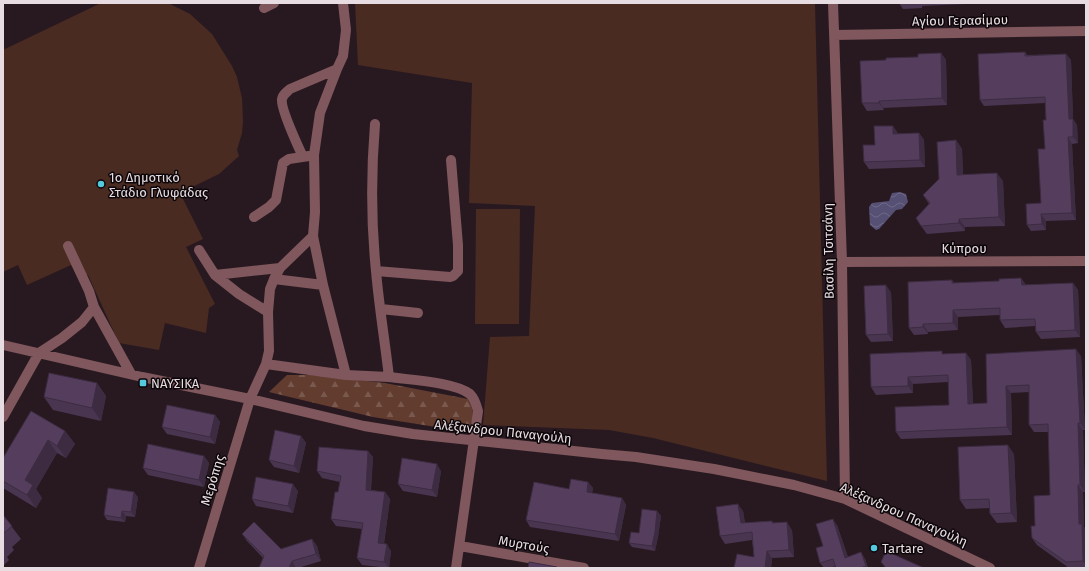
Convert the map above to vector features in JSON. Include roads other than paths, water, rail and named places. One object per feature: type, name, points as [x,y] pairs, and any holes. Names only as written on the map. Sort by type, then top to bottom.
[{"type":"street","points":[[264,8],[274,3]]},
{"type":"street","points":[[343,3],[346,30],[343,56],[320,113],[314,155],[315,212],[313,236],[323,285],[346,375]]},
{"type":"street","name":"Βασίλη Τσιτσάνη","points":[[833,3],[842,262],[845,499]]},
{"type":"street","name":"Αγίου Γερασίμου","points":[[834,35],[1086,31]]},
{"type":"street","points":[[303,157],[283,110],[282,99],[285,93],[290,89],[337,69]]},
{"type":"street","points":[[375,124],[372,178],[376,271],[389,377]]},
{"type":"street","points":[[254,217],[269,208],[276,200],[283,163],[289,159],[314,155]]},
{"type":"street","points":[[376,271],[450,277],[458,271],[458,245],[451,160]]},
{"type":"street","name":"Μερόπης","points":[[199,568],[250,399],[266,364],[269,351],[268,312],[270,289],[280,268],[313,236]]},
{"type":"street","points":[[68,246],[90,291],[94,307],[131,374]]},
{"type":"street","points":[[199,250],[215,275],[239,294],[268,312]]},
{"type":"street","name":"Κύπρου","points":[[842,262],[1086,261]]},
{"type":"street","points":[[215,275],[280,268]]},
{"type":"street","points":[[274,279],[323,285]]},
{"type":"street","points":[[3,417],[39,353],[62,338],[82,322],[94,307]]},
{"type":"street","points":[[381,309],[418,313]]},
{"type":"street","name":"Αλέξανδρου Παναγούλη","points":[[3,344],[364,426],[413,434],[474,441],[636,456],[794,485],[845,499],[988,567]]},
{"type":"street","points":[[266,364],[346,375],[389,377],[450,386],[462,389],[471,395],[476,402],[478,411],[456,568]]},
{"type":"street","name":"Μυρτούς","points":[[460,546],[584,568]]},
{"type":"water","points":[[900,192],[906,194],[908,202],[902,209],[896,210],[879,229],[876,230],[870,225],[869,207],[872,203],[889,201],[892,193]]},
{"type":"place","name":"1ο Δημοτικό Στάδιο Γλυφάδας","points":[[101,184]]},
{"type":"place","name":"ΝΑΥΣΙΚΑ","points":[[143,383]]},
{"type":"place","name":"Tartare","points":[[874,548]]}]
